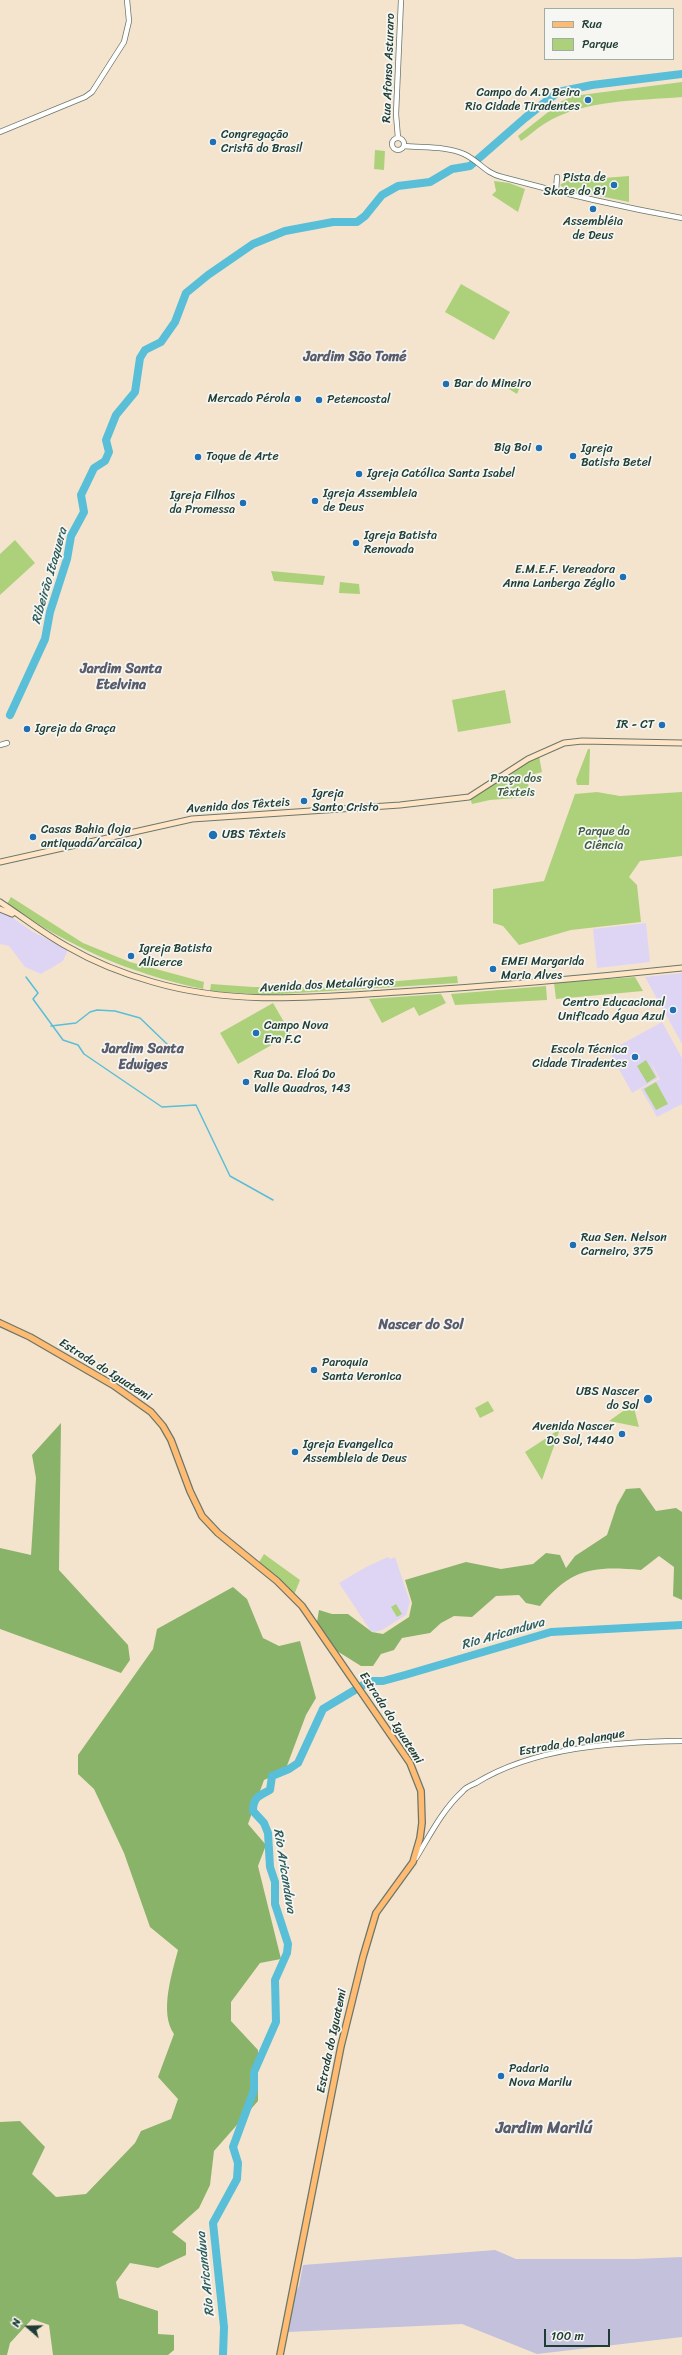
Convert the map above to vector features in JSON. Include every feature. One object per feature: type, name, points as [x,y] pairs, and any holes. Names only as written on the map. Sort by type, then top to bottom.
[{"type":"main road","name":"Avenida dos Têxteis","points":[[0,862],[192,819],[400,805],[469,797],[528,759],[564,743],[582,741],[682,743]]},
{"type":"main road","name":"Avenida dos Metalúrgicos","points":[[0,902],[21,918],[68,947],[126,974],[188,990],[244,998],[276,999],[432,990],[560,980],[682,968]]},
{"type":"main road","name":"Avenida dos Metalúrgicos","points":[[0,909],[21,918]]},
{"type":"main road","name":"Estrada do Iguatemi","points":[[0,1323],[30,1337],[113,1385],[151,1412],[163,1426],[171,1440],[192,1496],[202,1516],[215,1530],[294,1597],[318,1627],[361,1693],[410,1763],[419,1784],[422,1805],[422,1828],[413,1862],[380,1906],[373,1921],[363,1957],[324,2128],[280,2355]]},
{"type":"street","points":[[0,132],[85,97],[92,92],[124,42],[129,21],[127,0]]},
{"type":"street","name":"Rua Afonso Asturaro","points":[[398,138],[396,114],[401,0]]},
{"type":"street","name":"Rua Afonso Asturaro","points":[[398,138],[403,140],[404,146],[399,150],[393,148],[392,142],[398,138]]},
{"type":"street","points":[[404,146],[462,153],[471,158],[491,174],[556,191],[682,218]]},
{"type":"street","points":[[556,191],[557,177]]},
{"type":"street","points":[[0,745],[7,743]]},
{"type":"street","name":"Estrada do Palanque","points":[[413,1862],[450,1806],[464,1790],[492,1772],[539,1757],[617,1744],[682,1741]]},
{"type":"shaded area","points":[[0,912],[7,914],[33,932],[68,950],[63,961],[41,974],[25,967],[9,946],[0,944]]},
{"type":"shaded area","points":[[646,923],[650,962],[597,968],[593,929]]},
{"type":"shaded area","name":"Centro Educacional Unificado Água Azul","points":[[682,973],[682,1044],[645,977]]},
{"type":"shaded area","points":[[662,1022],[682,1058],[682,1104],[657,1117],[641,1089],[660,1079],[650,1061],[658,1078],[632,1093],[609,1051]]},
{"type":"shaded area","points":[[388,1557],[390,1559],[395,1557],[410,1602],[406,1615],[382,1630],[374,1632],[370,1630],[339,1583],[366,1567]]},
{"type":"shaded area","points":[[495,2250],[516,2259],[635,2259],[682,2257],[682,2337],[537,2354],[462,2324],[288,2332],[295,2293],[299,2286],[303,2265]]},
{"type":"green space","points":[[682,82],[682,97],[611,103],[576,110],[544,124],[521,141],[518,136],[562,101],[573,96]]},
{"type":"green space","points":[[375,150],[385,151],[384,170],[374,169]]},
{"type":"green space","points":[[629,176],[629,202],[565,189],[560,185],[566,181]]},
{"type":"green space","points":[[494,181],[509,183],[525,189],[518,212],[492,195],[496,191]]},
{"type":"green space","points":[[461,284],[510,312],[494,340],[445,312]]},
{"type":"green space","points":[[504,384],[521,384],[517,394],[504,386]]},
{"type":"green space","points":[[15,540],[35,563],[0,595],[0,554]]},
{"type":"green space","points":[[271,571],[325,576],[323,585],[274,581]]},
{"type":"green space","points":[[340,582],[359,584],[360,594],[339,593]]},
{"type":"green space","points":[[505,690],[511,723],[458,732],[452,700]]},
{"type":"green space","points":[[588,749],[590,749],[589,785],[577,785],[576,780]]},
{"type":"green space","name":"Praça dos Têxteis","points":[[539,756],[542,772],[527,776],[530,797],[490,800],[472,804],[470,798]]},
{"type":"green space","name":"Parque da Ciência","points":[[597,792],[620,796],[682,792],[682,856],[640,861],[629,877],[637,885],[641,922],[571,930],[519,945],[503,926],[493,923],[493,889],[544,881],[575,794]]},
{"type":"green space","points":[[11,897],[83,943],[130,962],[204,982],[203,989],[150,975],[100,957],[77,946],[7,904]]},
{"type":"green space","points":[[457,976],[458,983],[266,995],[210,991],[211,984],[253,987],[327,987]]},
{"type":"green space","points":[[635,977],[643,991],[556,999],[554,983]]},
{"type":"green space","points":[[546,986],[547,1000],[455,1005],[451,994]]},
{"type":"green space","points":[[441,994],[446,1003],[419,1016],[414,1007],[382,1023],[369,999]]},
{"type":"green space","name":"Campo Nova Era F.C","points":[[273,1003],[291,1034],[238,1064],[220,1033]]},
{"type":"green space","points":[[646,1060],[656,1077],[647,1083],[637,1066]]},
{"type":"green space","points":[[656,1082],[668,1104],[656,1110],[644,1089]]},
{"type":"green space","points":[[488,1401],[494,1411],[480,1418],[475,1408]]},
{"type":"green space","points":[[633,1404],[639,1427],[609,1421]]},
{"type":"green space","points":[[61,1423],[59,1570],[128,1645],[130,1660],[121,1673],[0,1629],[0,1548],[31,1555],[36,1478],[32,1455]]},
{"type":"green space","points":[[560,1429],[542,1480],[525,1452]]},
{"type":"green space","points":[[640,1488],[656,1511],[676,1508],[682,1512],[682,1600],[673,1596],[674,1567],[659,1556],[641,1570],[609,1569],[584,1572],[563,1584],[540,1606],[526,1603],[519,1595],[496,1596],[472,1617],[454,1616],[441,1623],[430,1633],[402,1638],[394,1650],[381,1654],[373,1666],[361,1666],[337,1651],[317,1622],[319,1610],[332,1614],[348,1614],[372,1632],[383,1634],[409,1617],[412,1603],[405,1580],[466,1562],[501,1569],[533,1564],[546,1553],[560,1555],[566,1568],[575,1556],[607,1535],[617,1505],[626,1489]]},
{"type":"green space","points":[[264,1554],[300,1580],[294,1595],[275,1575],[258,1564]]},
{"type":"green space","points":[[233,1587],[247,1599],[263,1638],[279,1646],[300,1641],[316,1698],[306,1715],[285,1771],[264,1780],[248,1824],[266,1845],[258,1866],[281,1959],[260,1963],[231,2002],[231,2021],[258,2050],[258,2101],[214,2151],[210,2185],[199,2208],[172,2232],[186,2243],[186,2255],[158,2268],[130,2263],[116,2282],[119,2298],[158,2311],[158,2334],[174,2335],[174,2350],[168,2355],[53,2355],[49,2325],[32,2319],[10,2343],[7,2355],[0,2355],[0,2122],[20,2121],[45,2147],[32,2174],[56,2197],[86,2194],[135,2143],[141,2131],[171,2119],[178,2099],[158,2077],[174,2034],[167,2015],[167,2004],[170,1981],[178,1950],[150,1927],[124,1853],[94,1789],[78,1774],[78,1755],[153,1649],[157,1629]]},
{"type":"green space","points":[[396,1604],[402,1614],[397,1617],[391,1607]]},
{"type":"waterway","name":"Ribeirão Itaquera","points":[[10,715],[45,639],[50,612],[67,559],[71,536],[84,512],[81,495],[94,468],[105,461],[109,452],[106,440],[116,415],[135,392],[140,358],[145,350],[161,342],[175,322],[186,293],[208,275],[253,244],[285,231],[333,222],[357,222],[365,216],[382,195],[398,186],[430,182],[452,169],[470,166],[525,118],[558,92],[592,85],[682,74]]},
{"type":"waterway","points":[[26,977],[38,993],[33,999],[63,1040],[78,1045],[84,1054],[162,1107],[196,1105],[230,1176],[273,1200]]},
{"type":"waterway","points":[[51,1026],[76,1023],[90,1012],[97,1010],[115,1011],[140,1018],[167,1044]]},
{"type":"waterway","name":"Rio Aricanduva","points":[[223,2355],[224,2327],[213,2223],[237,2179],[238,2163],[233,2147],[254,2090],[254,2072],[276,2022],[275,1980],[287,1953],[288,1944],[275,1904],[275,1882],[270,1867],[268,1833],[264,1823],[253,1811],[254,1803],[260,1795],[270,1790],[272,1776],[289,1769],[298,1763],[323,1709],[370,1681],[383,1681],[551,1632],[682,1625]]},
{"type":"place","name":"Campo do A.D Beira Rio Cidade Tiradentes","points":[[588,100]]},
{"type":"place","name":"Congregação Cristã do Brasil","points":[[213,142]]},
{"type":"place","name":"Pista de Skate do 81","points":[[614,185]]},
{"type":"place","name":"Assembléia de Deus","points":[[593,209]]},
{"type":"place","name":"Bar do Mineiro","points":[[446,384]]},
{"type":"place","name":"Mercado Pérola","points":[[298,399]]},
{"type":"place","name":"Petencostal","points":[[319,400]]},
{"type":"place","name":"Big Boi","points":[[539,448]]},
{"type":"place","name":"Igreja Batista Betel","points":[[573,456]]},
{"type":"place","name":"Toque de Arte","points":[[198,457]]},
{"type":"place","name":"Igreja Católica Santa Isabel","points":[[359,474]]},
{"type":"place","name":"Igreja Assembleia de Deus","points":[[315,501]]},
{"type":"place","name":"Igreja Filhos da Promessa","points":[[243,503]]},
{"type":"place","name":"Igreja Batista Renovada","points":[[356,543]]},
{"type":"place","name":"E.M.E.F. Vereadora Anna Lanberga Zéglio","points":[[623,577]]},
{"type":"place","name":"IR - CT","points":[[662,725]]},
{"type":"place","name":"Igreja da Graça","points":[[27,729]]},
{"type":"place","name":"Igreja Santo Cristo","points":[[304,801]]},
{"type":"place","name":"UBS Têxteis","points":[[213,835]]},
{"type":"place","name":"Casas Bahia (loja antiquada/arcaica)","points":[[33,837]]},
{"type":"place","name":"Igreja Batista Alicerce","points":[[131,956]]},
{"type":"place","name":"EMEI Margarida Maria Alves","points":[[493,969]]},
{"type":"place","name":"Centro Educacional Unificado Água Azul","points":[[673,1010]]},
{"type":"place","name":"Campo Nova Era F.C","points":[[256,1033]]},
{"type":"place","name":"Escola Técnica Cidade Tiradentes","points":[[635,1057]]},
{"type":"place","name":"Rua Da. Eloá Do Valle Quadros, 143","points":[[246,1082]]},
{"type":"place","name":"Rua Sen. Nelson Carneiro, 375","points":[[573,1245]]},
{"type":"place","name":"Paroquia Santa Veronica","points":[[314,1370]]},
{"type":"place","name":"UBS Nascer do Sol","points":[[648,1399]]},
{"type":"place","name":"Avenida Nascer Do Sol, 1440","points":[[622,1434]]},
{"type":"place","name":"Igreja Evangelica Assembleia de Deus","points":[[295,1452]]},
{"type":"place","name":"Padaria Nova Marilu","points":[[501,2076]]},
{"type":"district","name":"Jardim São Tomé","points":[[355,357]]},
{"type":"district","name":"Jardim Santa Etelvina","points":[[121,678]]},
{"type":"district","name":"Jardim Santa Edwiges","points":[[143,1058]]},
{"type":"district","name":"Nascer do Sol","points":[[421,1325]]},
{"type":"district","name":"Jardim Marilú","points":[[544,2129]]}]
